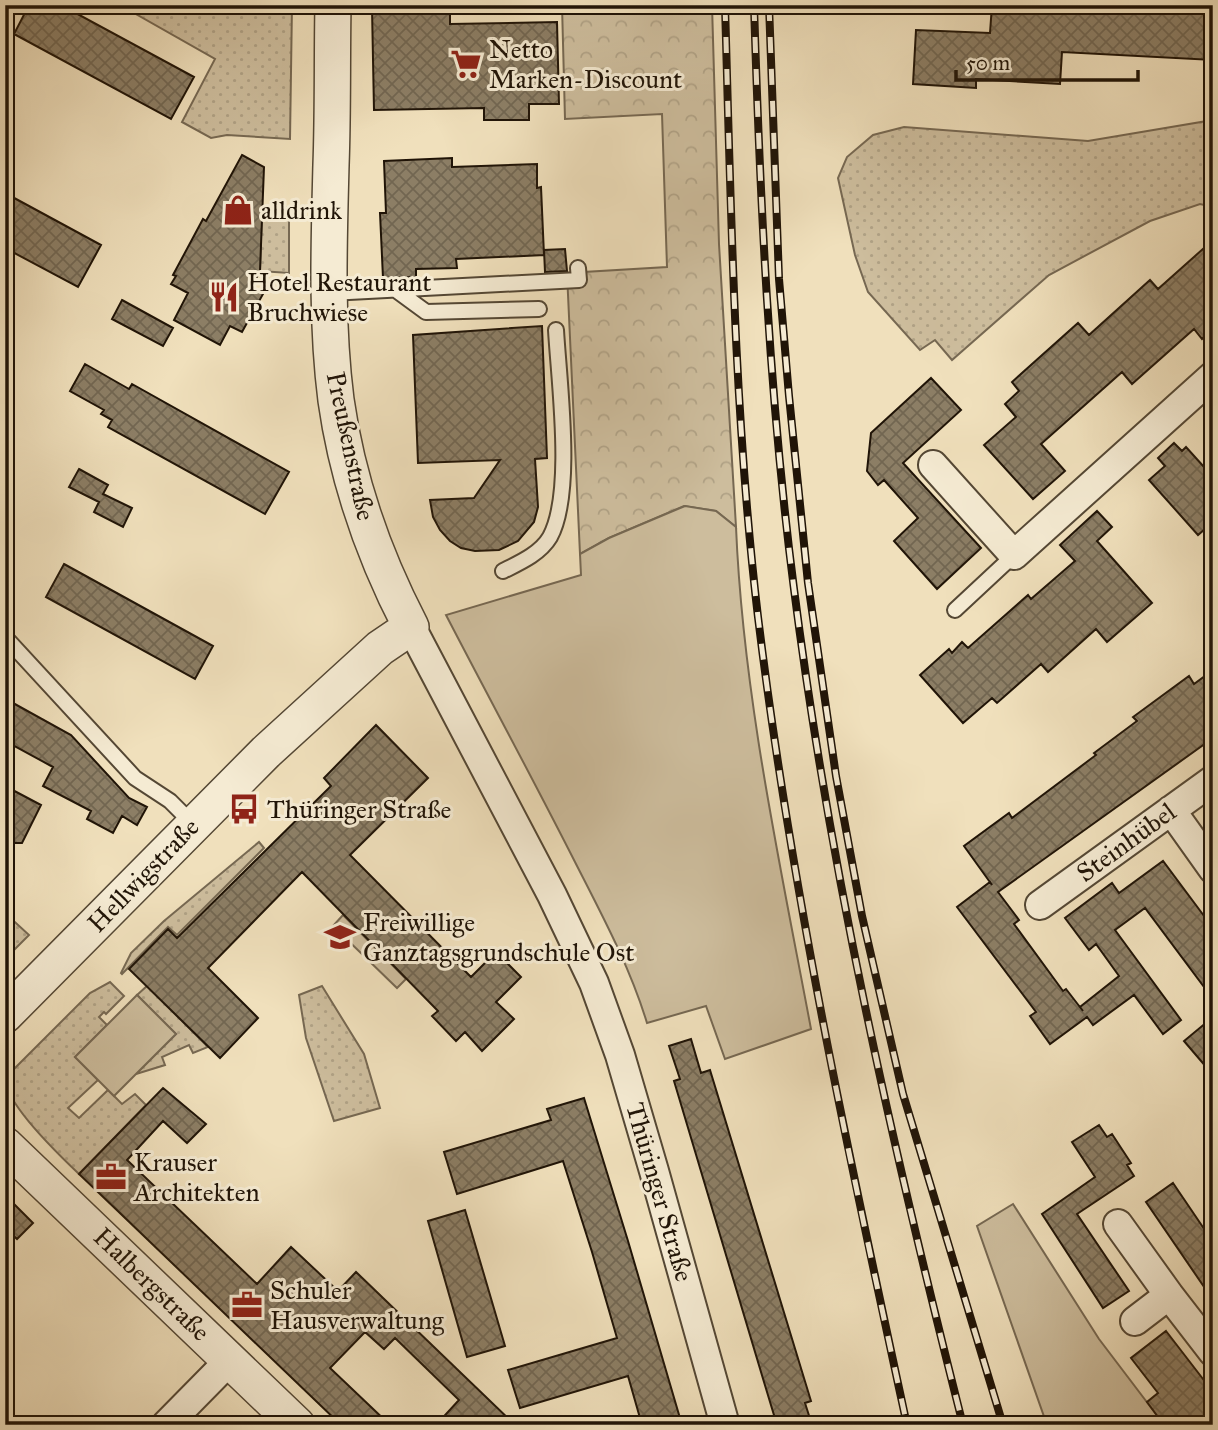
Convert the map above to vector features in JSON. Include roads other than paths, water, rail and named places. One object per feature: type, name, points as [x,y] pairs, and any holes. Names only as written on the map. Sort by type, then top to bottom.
[{"type":"street","name":"Preußenstraße","points":[[330,10],[330,293],[336,400],[363,514],[380,560],[411,626]]},
{"type":"street","points":[[933,465],[1014,555],[1213,376]]},
{"type":"street","name":"Hellwigstraße","points":[[5,1015],[266,752],[380,648],[411,626]]},
{"type":"street","name":"Thüringer Straße","points":[[411,626],[552,895],[594,983],[620,1055],[726,1425]]},
{"type":"street","name":"Steinhübel","points":[[1040,905],[1213,780]]},
{"type":"street","points":[[1171,810],[1213,869]]},
{"type":"street","name":"Halbergstraße","points":[[5,1145],[297,1425]]},
{"type":"street","points":[[1118,1224],[1213,1352]]},
{"type":"street","points":[[1135,1321],[1169,1295]]},
{"type":"street","points":[[166,1425],[230,1360]]},
{"type":"lane","points":[[330,293],[579,280],[578,268]]},
{"type":"lane","points":[[396,290],[426,313],[538,309]]},
{"type":"lane","points":[[503,571],[531,557],[549,539],[562,505],[563,463],[556,330]]},
{"type":"lane","points":[[955,610],[1014,555]]},
{"type":"lane","points":[[5,638],[135,778],[170,801],[193,824]]},
{"type":"railway","points":[[725,5],[739,388],[750,541],[771,719],[823,1023],[907,1425]]},
{"type":"railway","points":[[754,5],[759,151],[772,370],[785,516],[809,695],[866,1010],[912,1218],[963,1425]]},
{"type":"railway","points":[[769,5],[779,279],[789,396],[808,583],[836,776],[862,916],[903,1094],[1003,1425]]},
{"type":"place","name":"Netto Marken-Discount","points":[[466,64]]},
{"type":"place","name":"alldrink","points":[[238,210]]},
{"type":"place","name":"Hotel Restaurant Bruchwiese","points":[[224,297]]},
{"type":"place","name":"Thüringer Straße","points":[[244,809]]},
{"type":"place","name":"Freiwillige Ganztagsgrundschule Ost","points":[[340,937]]},
{"type":"place","name":"Krauser Architekten","points":[[111,1177]]},
{"type":"place","name":"Schuler Hausverwaltung","points":[[247,1305]]}]
